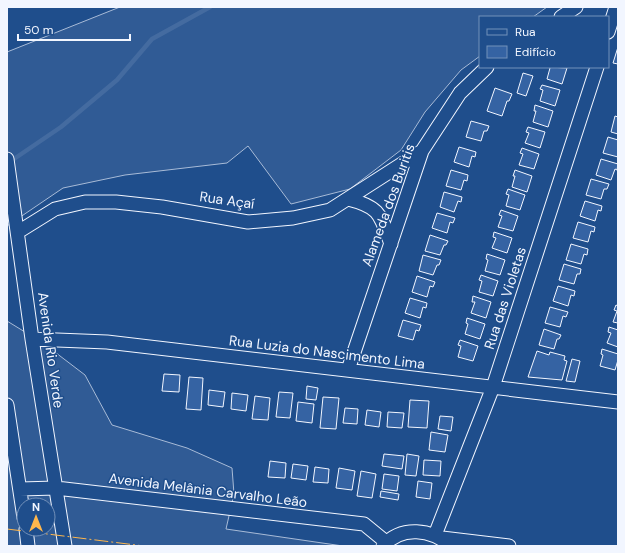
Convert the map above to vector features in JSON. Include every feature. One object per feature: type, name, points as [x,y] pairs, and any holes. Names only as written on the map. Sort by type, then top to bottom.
[{"type":"street","points":[[609,29],[616,7]]},
{"type":"street","name":"Alameda dos Buritis","points":[[348,370],[422,152],[460,93],[486,68]]},
{"type":"street","name":"Rua das Violetas","points":[[443,540],[597,68]]},
{"type":"street","name":"Rua Açaí","points":[[18,232],[55,209],[85,202],[116,202],[162,207],[248,222],[300,217],[330,210],[422,152]]},
{"type":"street","name":"Avenida Rio Verde","points":[[7,159],[32,339],[65,546]]},
{"type":"street","points":[[348,199],[365,203],[380,215],[391,244]]},
{"type":"street","name":"Rua Luzia do Nascimento Lima","points":[[32,339],[108,342],[618,402]]},
{"type":"street","points":[[7,405],[21,497]]},
{"type":"street","name":"Avenida Melânia Carvalho Leão","points":[[20,489],[56,488],[364,524],[385,544]]},
{"type":"street","points":[[385,544],[399,535],[413,531],[428,532],[443,540],[509,546]]},
{"type":"shaded area","points":[[120,7],[547,7],[534,16],[479,16],[479,57],[461,70],[425,112],[401,150],[350,189],[291,204],[248,146],[227,163],[125,175],[63,188],[7,226],[7,52]]},
{"type":"shaded area","points":[[7,321],[43,343],[85,375],[112,425],[187,448],[232,468],[234,494],[226,529],[343,546],[7,546]]},
{"type":"building","points":[[618,47],[618,64],[613,63]]},
{"type":"building","points":[[550,68],[567,68],[562,84],[547,79]]},
{"type":"building","points":[[523,73],[533,76],[526,96],[517,93]]},
{"type":"building","points":[[542,85],[560,90],[555,106],[540,101],[543,90],[540,89]]},
{"type":"building","points":[[495,88],[512,94],[509,101],[507,101],[502,116],[487,111]]},
{"type":"building","points":[[535,105],[553,111],[548,127],[533,122],[536,111],[534,111]]},
{"type":"building","points":[[615,116],[618,117],[618,134],[611,132]]},
{"type":"building","points":[[471,121],[489,126],[487,131],[484,131],[481,141],[466,137]]},
{"type":"building","points":[[528,127],[545,132],[540,148],[525,143],[529,133],[526,132]]},
{"type":"building","points":[[608,137],[618,140],[618,157],[603,153]]},
{"type":"building","points":[[459,147],[476,152],[475,157],[472,156],[469,167],[454,162]]},
{"type":"building","points":[[522,148],[539,154],[534,169],[519,165],[523,154],[520,153]]},
{"type":"building","points":[[601,159],[618,164],[617,170],[615,169],[611,180],[596,175]]},
{"type":"building","points":[[451,170],[468,175],[467,181],[464,180],[461,190],[446,186]]},
{"type":"building","points":[[515,170],[532,176],[527,192],[512,187]]},
{"type":"building","points":[[591,179],[609,184],[607,189],[604,189],[601,199],[586,195]]},
{"type":"building","points":[[508,189],[525,195],[520,210],[506,206],[509,195],[506,194]]},
{"type":"building","points":[[444,192],[462,197],[461,202],[458,201],[454,212],[440,207]]},
{"type":"building","points":[[585,201],[602,206],[601,211],[598,210],[595,221],[580,216]]},
{"type":"building","points":[[501,210],[518,216],[513,231],[498,227],[502,216],[499,215]]},
{"type":"building","points":[[437,213],[455,218],[453,223],[450,222],[447,233],[432,228]]},
{"type":"building","points":[[578,222],[595,227],[594,232],[591,231],[588,242],[573,238]]},
{"type":"building","points":[[494,232],[512,238],[507,253],[492,248],[496,238],[493,237]]},
{"type":"building","points":[[430,235],[448,241],[446,245],[444,245],[440,255],[425,251]]},
{"type":"building","points":[[571,244],[588,249],[587,255],[584,254],[581,264],[566,260]]},
{"type":"building","points":[[487,254],[505,260],[500,275],[485,271],[488,260],[486,259]]},
{"type":"building","points":[[423,255],[441,260],[433,275],[419,271]]},
{"type":"building","points":[[564,264],[581,269],[580,274],[577,274],[574,284],[559,280]]},
{"type":"building","points":[[481,275],[498,281],[493,296],[479,292],[482,281],[479,280]]},
{"type":"building","points":[[417,276],[435,282],[433,287],[430,286],[427,297],[412,292]]},
{"type":"building","points":[[558,286],[575,291],[574,296],[571,295],[568,306],[553,301]]},
{"type":"building","points":[[473,296],[491,302],[486,318],[471,313],[475,302],[472,302]]},
{"type":"building","points":[[410,298],[427,303],[426,308],[423,307],[420,318],[405,313]]},
{"type":"building","points":[[616,305],[618,306],[618,323],[613,322],[617,311],[614,310]]},
{"type":"building","points":[[550,307],[568,312],[566,317],[563,316],[560,327],[545,323]]},
{"type":"building","points":[[467,318],[485,324],[480,339],[465,334],[468,324],[466,323]]},
{"type":"building","points":[[403,320],[421,325],[419,331],[416,330],[413,340],[398,336]]},
{"type":"building","points":[[609,327],[618,330],[618,347],[607,343],[611,333],[608,332]]},
{"type":"building","points":[[544,329],[561,335],[559,339],[557,339],[554,349],[539,345]]},
{"type":"building","points":[[460,340],[478,346],[473,361],[458,357],[461,346],[458,345]]},
{"type":"building","points":[[602,349],[618,354],[615,370],[600,366],[603,355],[601,354]]},
{"type":"building","points":[[537,351],[549,355],[550,352],[565,356],[564,360],[567,361],[562,380],[528,377]]},
{"type":"building","points":[[572,359],[580,361],[575,382],[566,381]]},
{"type":"building","points":[[164,374],[180,375],[179,392],[162,391]]},
{"type":"building","points":[[189,377],[203,378],[201,410],[186,409]]},
{"type":"building","points":[[307,386],[318,388],[316,400],[306,399]]},
{"type":"building","points":[[209,390],[225,392],[223,407],[208,405]]},
{"type":"building","points":[[279,392],[293,393],[290,418],[276,417]]},
{"type":"building","points":[[232,393],[248,395],[246,411],[231,409]]},
{"type":"building","points":[[255,396],[270,398],[268,420],[252,419]]},
{"type":"building","points":[[323,397],[339,398],[336,429],[320,428]]},
{"type":"building","points":[[410,400],[429,401],[427,428],[408,427]]},
{"type":"building","points":[[298,402],[314,404],[312,423],[296,421]]},
{"type":"building","points":[[345,408],[358,409],[357,424],[343,423]]},
{"type":"building","points":[[367,410],[381,412],[379,427],[365,425]]},
{"type":"building","points":[[388,412],[404,413],[402,428],[387,427]]},
{"type":"building","points":[[440,416],[453,417],[451,431],[438,429]]},
{"type":"building","points":[[431,432],[448,435],[445,452],[429,450]]},
{"type":"building","points":[[384,454],[404,456],[402,469],[382,466]]},
{"type":"building","points":[[407,454],[419,456],[416,476],[405,475]]},
{"type":"building","points":[[424,460],[441,461],[440,476],[423,475]]},
{"type":"building","points":[[270,461],[286,463],[285,478],[268,477]]},
{"type":"building","points":[[293,464],[308,466],[306,480],[291,478]]},
{"type":"building","points":[[315,467],[329,469],[328,483],[313,482]]},
{"type":"building","points":[[339,468],[355,471],[352,490],[336,488]]},
{"type":"building","points":[[361,471],[376,474],[372,498],[357,496]]},
{"type":"building","points":[[384,474],[399,476],[397,491],[382,489]]},
{"type":"building","points":[[418,481],[432,483],[430,499],[416,497]]},
{"type":"building","points":[[381,491],[399,494],[398,500],[380,497]]},
{"type":"waterway","points":[[8,163],[61,127],[117,80],[152,39],[210,7]]},
{"type":"power","points":[[7,529],[144,546]]}]
